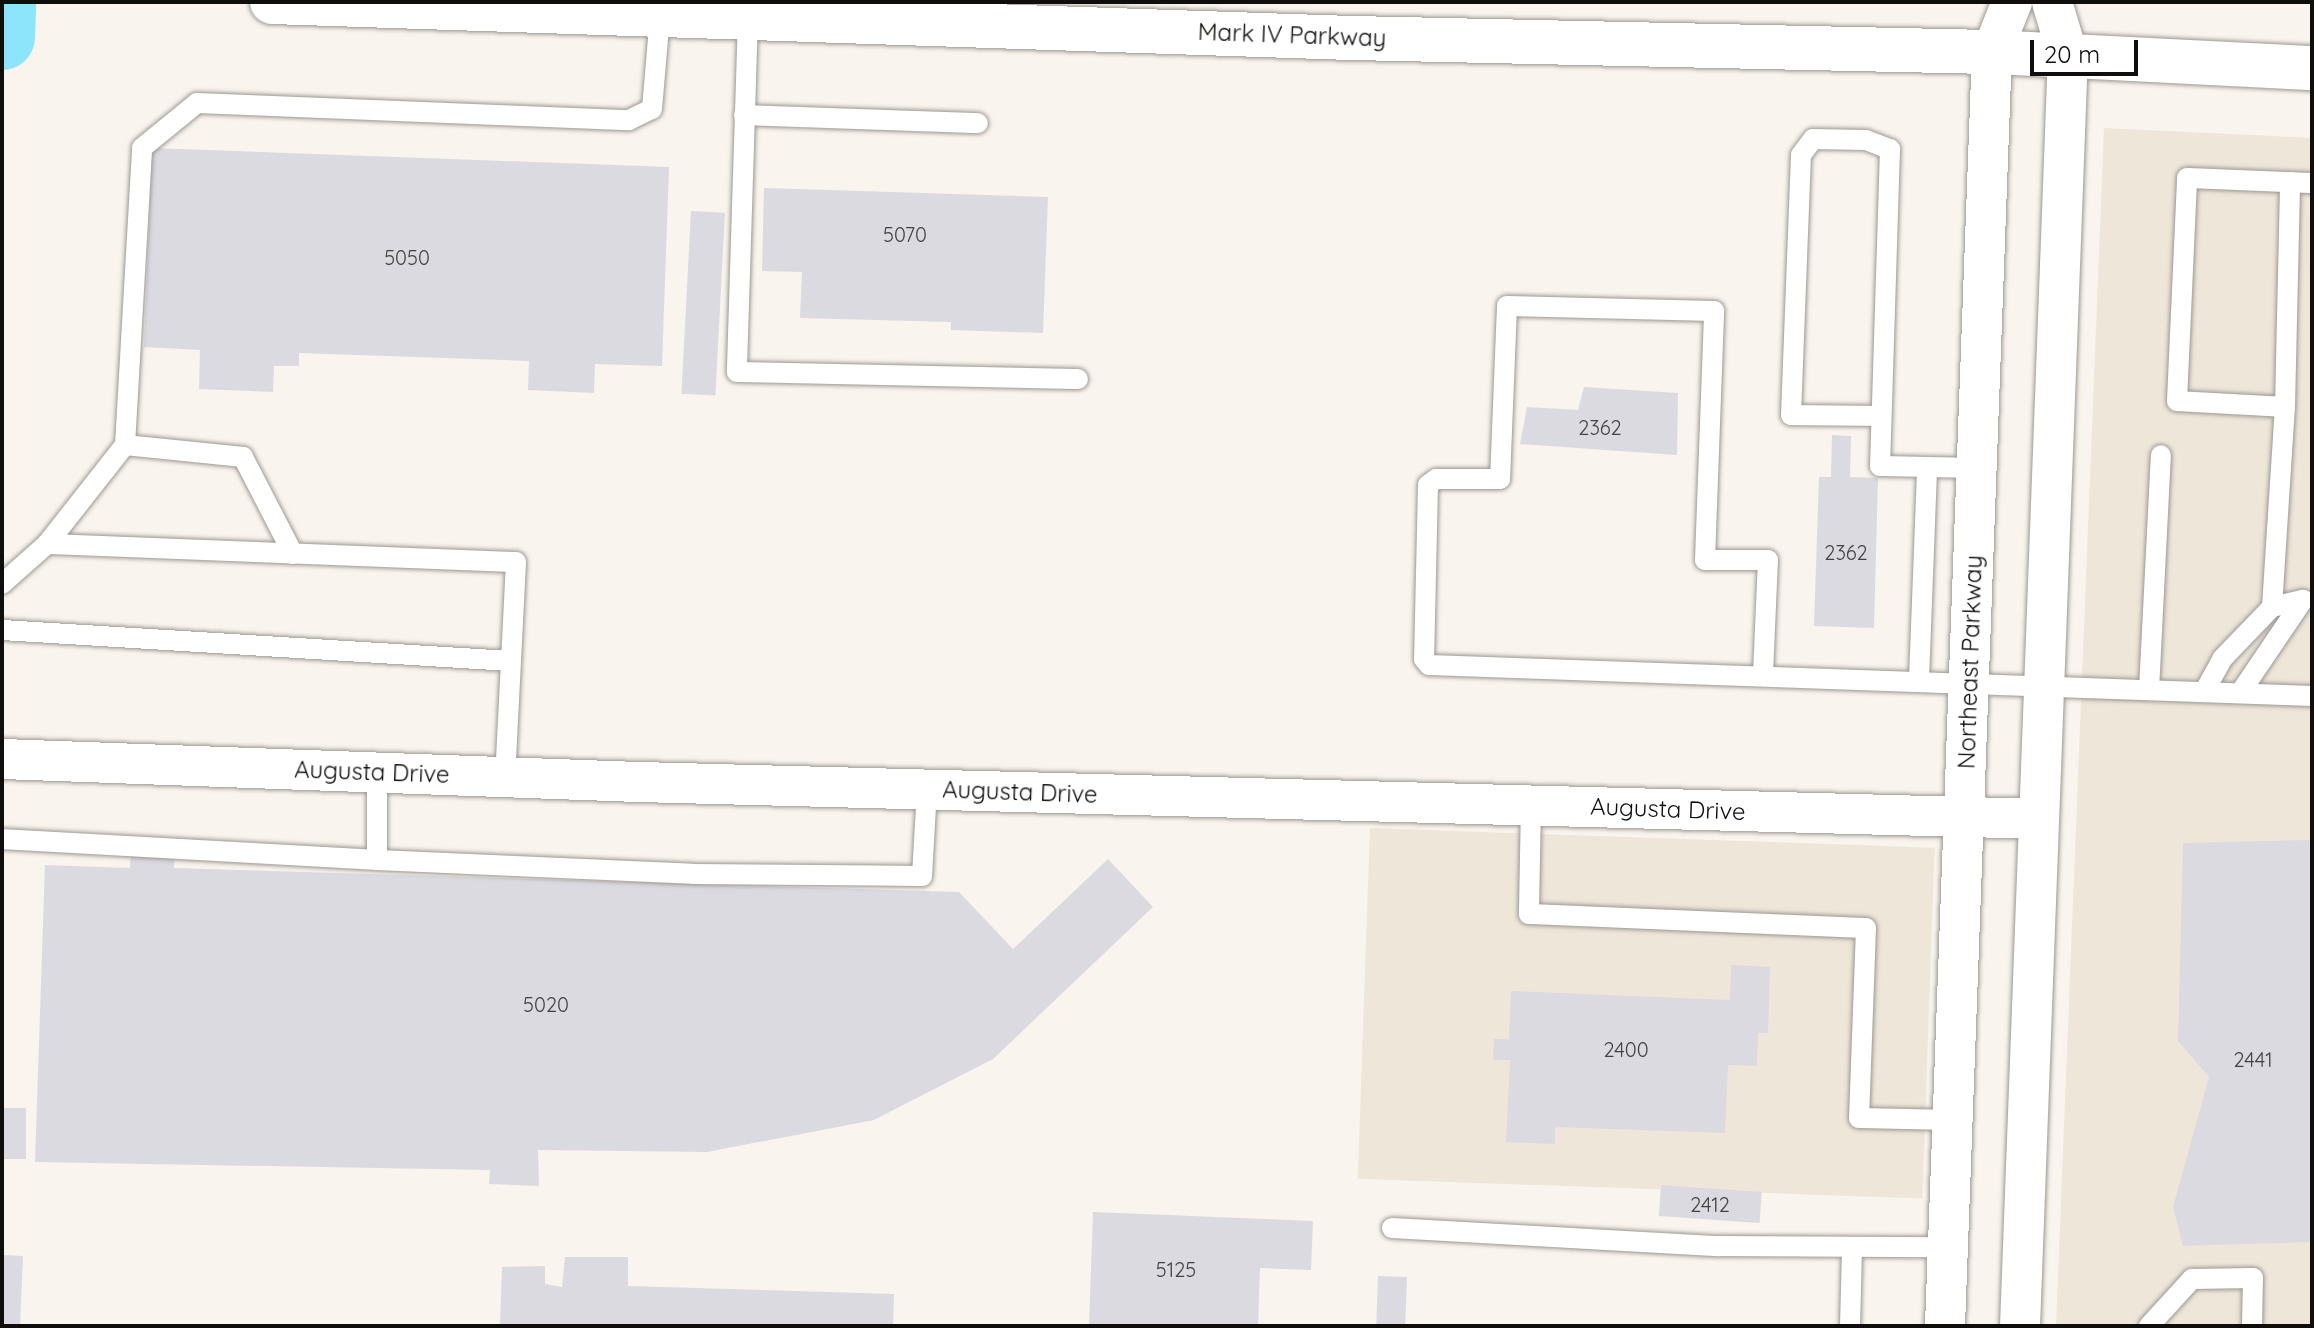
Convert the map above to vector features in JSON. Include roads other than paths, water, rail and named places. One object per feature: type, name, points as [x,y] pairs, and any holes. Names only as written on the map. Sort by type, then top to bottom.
[{"type":"main road","name":"Mark IV Parkway","points":[[272,2],[1992,52],[2312,68]]},
{"type":"street","name":"Northeast Parkway","points":[[1945,1326],[1992,52],[2012,2]]},
{"type":"street","points":[[2020,1326],[2068,56],[2052,2]]},
{"type":"street","name":"Augusta Drive","points":[[2,759],[505,777],[2038,819]]},
{"type":"lane","points":[[2,584],[47,544],[125,445],[142,148],[197,103],[629,120],[652,109],[660,15]]},
{"type":"lane","points":[[748,17],[737,372],[1078,379]]},
{"type":"lane","points":[[744,115],[978,123]]},
{"type":"lane","points":[[1880,416],[1791,415],[1801,155],[1813,139],[1866,140],[1890,149],[1880,466],[1977,468]]},
{"type":"lane","points":[[2285,407],[2177,401],[2187,178],[2312,183]]},
{"type":"lane","points":[[2272,607],[2285,407],[2290,182]]},
{"type":"lane","points":[[1763,674],[1768,560],[1705,560],[1714,311],[1507,306],[1500,479],[1436,479],[1428,485],[1424,659],[1429,665],[1969,680],[2045,686],[2312,696]]},
{"type":"lane","points":[[125,445],[243,457],[293,554]]},
{"type":"lane","points":[[2149,690],[2161,455]]},
{"type":"lane","points":[[1919,679],[1927,467]]},
{"type":"lane","points":[[47,544],[516,562],[505,777]]},
{"type":"lane","points":[[2204,692],[2222,659],[2272,607],[2308,600]]},
{"type":"lane","points":[[2240,693],[2308,600]]},
{"type":"lane","points":[[2,630],[510,661]]},
{"type":"lane","points":[[377,772],[377,860]]},
{"type":"lane","points":[[2,839],[377,860],[922,876],[927,789]]},
{"type":"lane","points":[[1531,805],[1529,914],[1866,928],[1859,1118],[1953,1120]]},
{"type":"lane","points":[[1392,1228],[1719,1246],[1948,1247]]},
{"type":"lane","points":[[1850,1326],[1852,1247]]},
{"type":"lane","points":[[2149,1326],[2192,1279],[2253,1278],[2252,1326]]},
{"type":"waterway","points":[[2,37],[3,2]]}]
